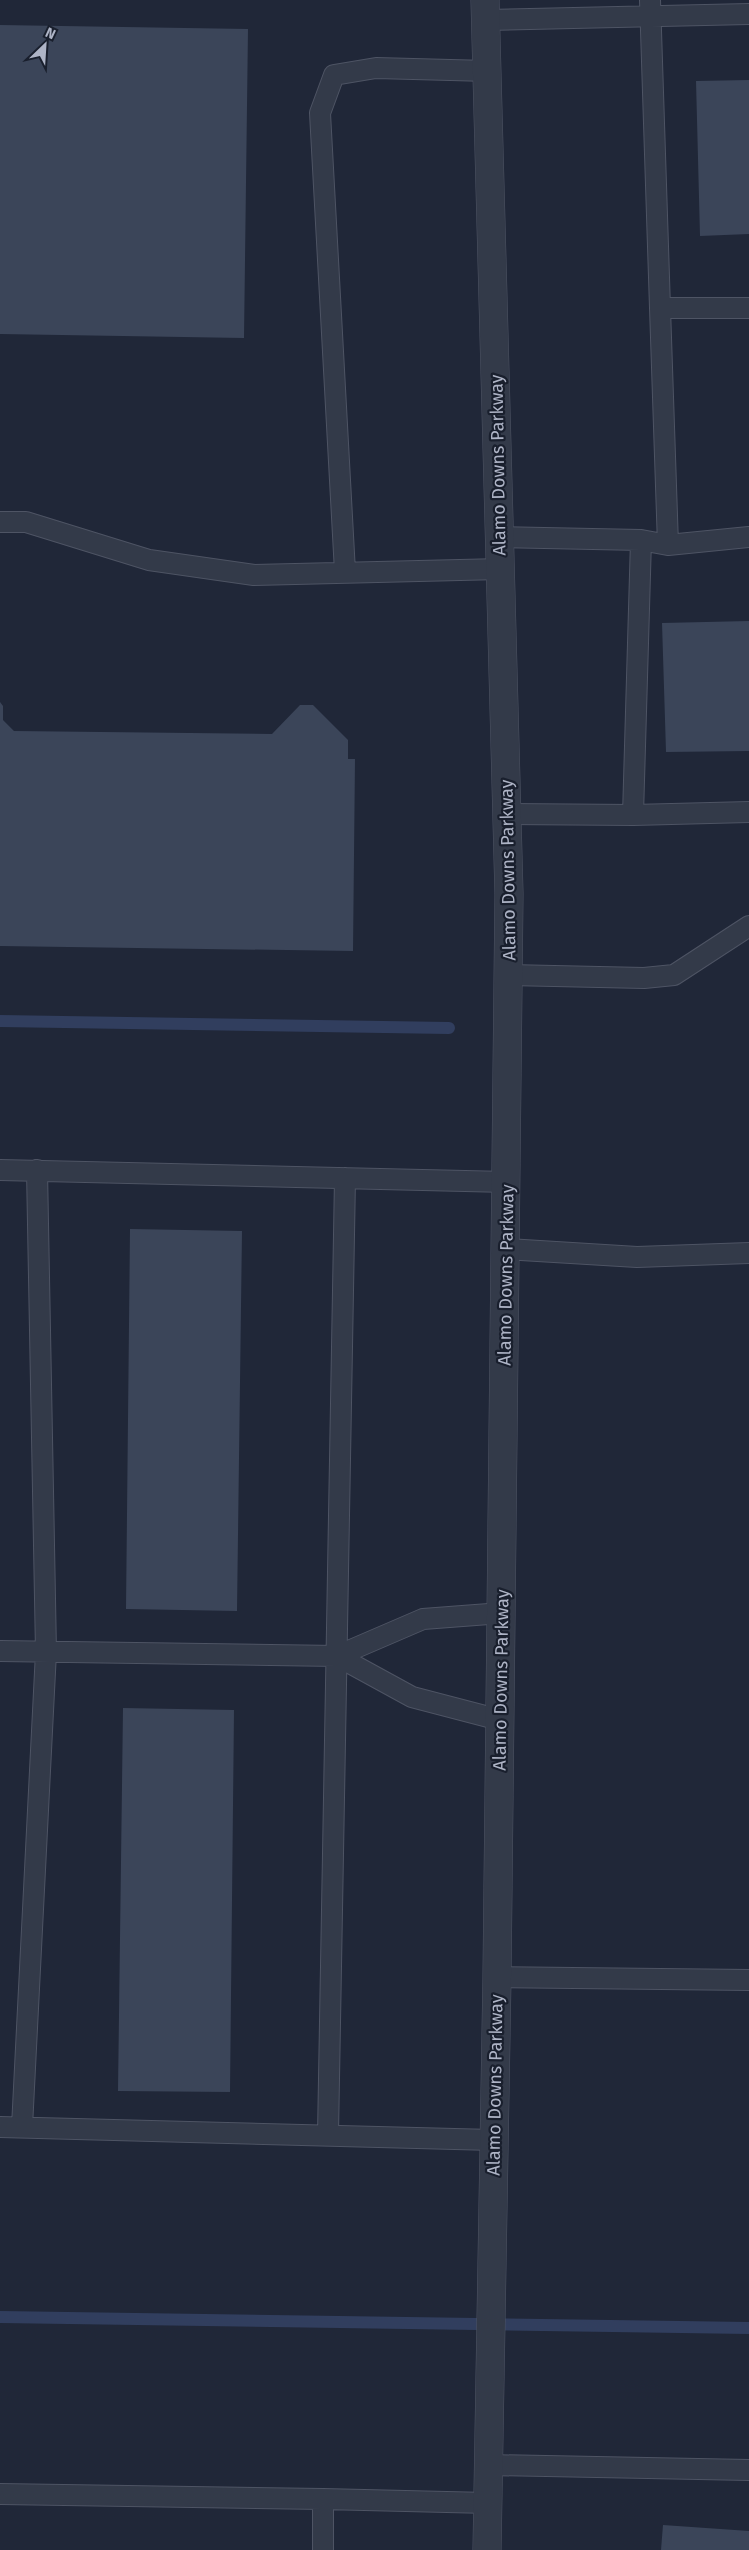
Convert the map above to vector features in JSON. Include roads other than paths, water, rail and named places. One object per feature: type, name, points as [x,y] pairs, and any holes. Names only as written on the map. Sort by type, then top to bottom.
[{"type":"street","name":"Alamo Downs Parkway","points":[[485,10],[508,814],[509,975],[497,1977],[487,2550]]},
{"type":"lane","points":[[485,10],[650,8],[749,14]]},
{"type":"lane","points":[[650,8],[668,545]]},
{"type":"lane","points":[[345,572],[320,113],[334,75],[376,68],[488,71]]},
{"type":"lane","points":[[660,308],[749,308]]},
{"type":"lane","points":[[0,522],[26,522],[149,560],[254,575],[501,569]]},
{"type":"lane","points":[[500,537],[641,540],[668,545],[749,537]]},
{"type":"lane","points":[[633,815],[641,540]]},
{"type":"lane","points":[[508,814],[633,815],[749,812]]},
{"type":"lane","points":[[509,975],[644,978],[674,975],[749,926]]},
{"type":"lane","points":[[0,1170],[507,1182]]},
{"type":"lane","points":[[22,2127],[46,1652],[37,1170]]},
{"type":"lane","points":[[328,2136],[346,1178]]},
{"type":"lane","points":[[506,1249],[637,1257],[749,1254]]},
{"type":"lane","points":[[0,1651],[337,1656],[423,1619],[502,1613]]},
{"type":"lane","points":[[337,1656],[412,1697],[500,1720]]},
{"type":"lane","points":[[497,1977],[749,1980]]},
{"type":"lane","points":[[0,2127],[493,2140]]},
{"type":"lane","points":[[489,2465],[749,2470]]},
{"type":"lane","points":[[0,2494],[323,2498],[488,2503]]},
{"type":"lane","points":[[323,2498],[323,2550]]},
{"type":"waterway","points":[[0,1021],[449,1028]]},
{"type":"waterway","points":[[0,2317],[749,2328]]}]
